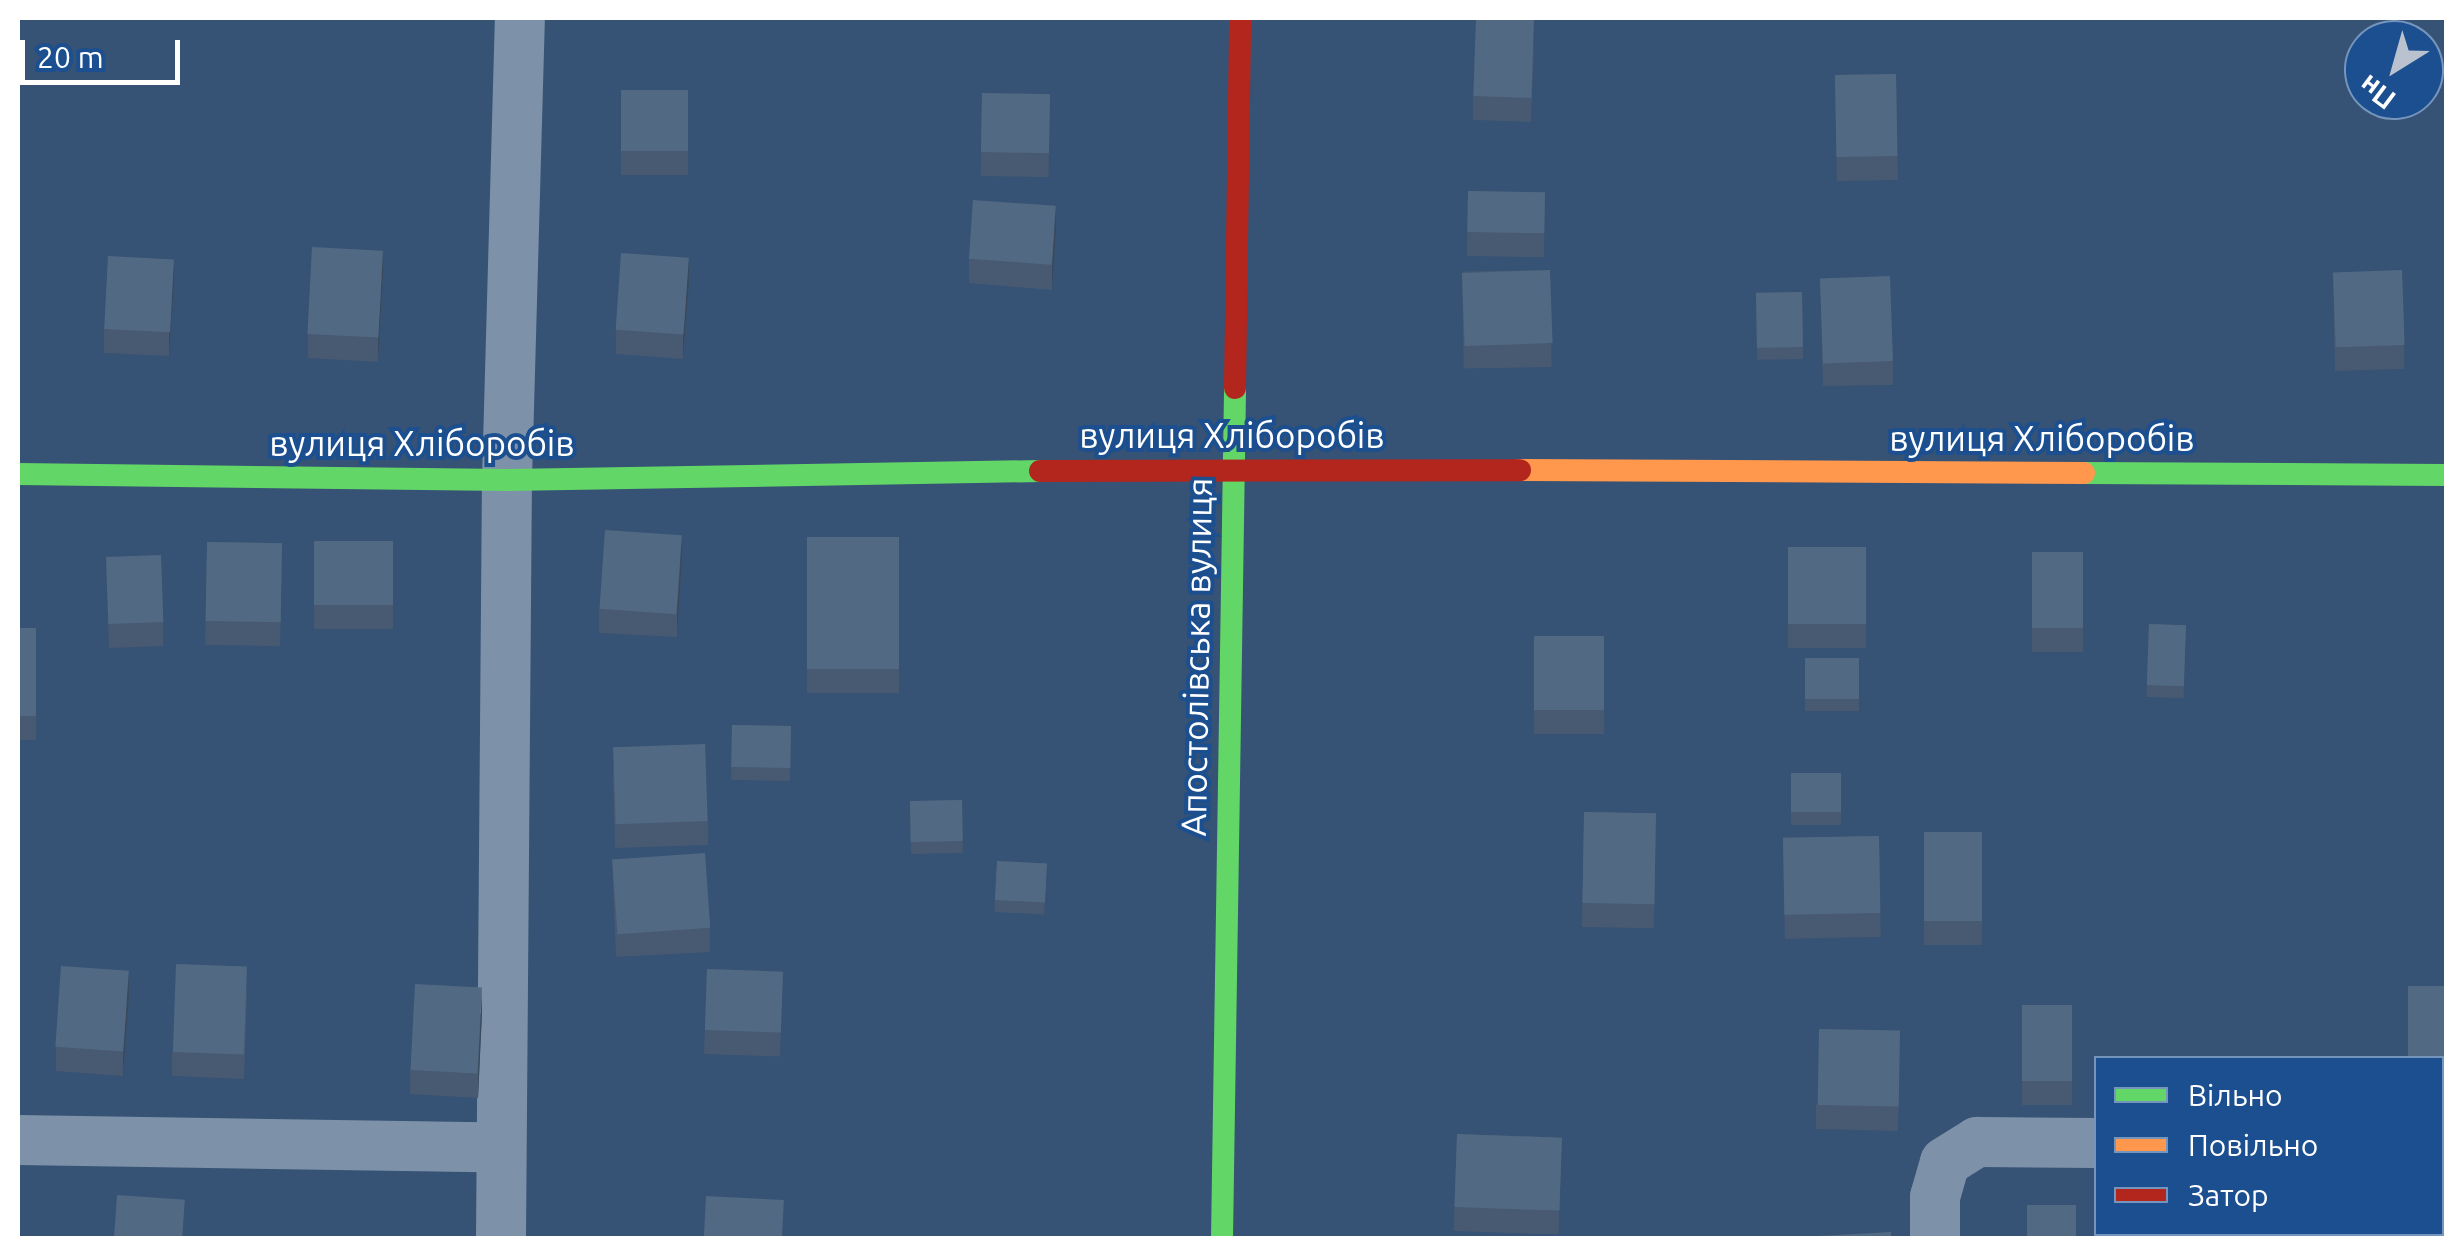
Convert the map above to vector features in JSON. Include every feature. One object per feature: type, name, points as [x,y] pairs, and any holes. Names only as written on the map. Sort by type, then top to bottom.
[{"type":"street","points":[[502,1238],[507,480],[520,18]]},
{"type":"street","name":"Апостолівська вулиця","points":[[1222,1238],[1240,18]]},
{"type":"street","name":"вулиця Хліборобів","points":[[18,474],[507,480],[1234,468],[2446,475]]},
{"type":"street","points":[[18,1140],[501,1148]]},
{"type":"street","points":[[1935,1238],[1935,1197],[1945,1162],[1977,1142],[2094,1144]]},
{"type":"building","points":[[1476,18],[1534,20],[1531,98],[1473,96]]},
{"type":"building","points":[[1896,74],[1897,156],[1836,157],[1835,75]]},
{"type":"building","points":[[621,90],[688,90],[688,151],[621,151]]},
{"type":"building","points":[[982,93],[1050,94],[1049,153],[981,152]]},
{"type":"building","points":[[1468,191],[1545,192],[1544,233],[1467,232]]},
{"type":"building","points":[[973,200],[1056,206],[1052,265],[969,259]]},
{"type":"building","points":[[312,247],[383,251],[378,338],[307,334]]},
{"type":"building","points":[[621,253],[689,258],[683,335],[616,330]]},
{"type":"building","points":[[108,256],[174,259],[170,332],[104,329]]},
{"type":"building","points":[[1550,270],[1553,343],[1465,346],[1462,273]]},
{"type":"building","points":[[2402,270],[2405,345],[2336,347],[2333,272]]},
{"type":"building","points":[[1890,276],[1893,361],[1823,363],[1820,278]]},
{"type":"building","points":[[1802,292],[1803,347],[1757,348],[1756,293]]},
{"type":"building","points":[[605,530],[682,535],[676,614],[599,609]]},
{"type":"building","points":[[807,537],[899,537],[899,669],[807,669]]},
{"type":"building","points":[[314,541],[393,541],[393,605],[314,605]]},
{"type":"building","points":[[207,542],[282,543],[281,622],[206,621]]},
{"type":"building","points":[[1788,547],[1866,547],[1866,624],[1788,624]]},
{"type":"building","points":[[2032,552],[2083,552],[2083,628],[2032,628]]},
{"type":"building","points":[[161,555],[163,622],[108,624],[106,557]]},
{"type":"building","points":[[2149,624],[2186,625],[2184,686],[2147,685]]},
{"type":"building","points":[[18,628],[36,628],[36,716],[18,716]]},
{"type":"building","points":[[1534,636],[1604,636],[1604,710],[1534,710]]},
{"type":"building","points":[[1805,658],[1859,658],[1859,699],[1805,699]]},
{"type":"building","points":[[732,725],[791,726],[790,768],[731,767]]},
{"type":"building","points":[[705,744],[708,821],[616,824],[613,747]]},
{"type":"building","points":[[1791,773],[1841,773],[1841,812],[1791,812]]},
{"type":"building","points":[[962,800],[963,841],[911,842],[910,801]]},
{"type":"building","points":[[1584,812],[1656,813],[1654,904],[1582,903]]},
{"type":"building","points":[[1924,832],[1982,832],[1982,921],[1924,921]]},
{"type":"building","points":[[1879,836],[1880,913],[1784,915],[1783,838]]},
{"type":"building","points":[[705,853],[710,928],[617,934],[612,859]]},
{"type":"building","points":[[997,861],[1047,864],[1045,903],[995,900]]},
{"type":"building","points":[[176,964],[247,966],[244,1054],[173,1052]]},
{"type":"building","points":[[61,966],[129,971],[123,1052],[55,1047]]},
{"type":"building","points":[[707,969],[783,972],[781,1033],[705,1030]]},
{"type":"building","points":[[415,984],[482,988],[477,1073],[410,1070]]},
{"type":"building","points":[[2408,986],[2446,986],[2446,1063],[2444,1056],[2408,1056]]},
{"type":"building","points":[[2022,1005],[2072,1005],[2072,1081],[2022,1081]]},
{"type":"building","points":[[1819,1029],[1900,1030],[1899,1106],[1818,1105]]},
{"type":"building","points":[[1457,1134],[1562,1138],[1559,1211],[1454,1207]]},
{"type":"building","points":[[117,1195],[185,1200],[182,1238],[114,1238]]},
{"type":"building","points":[[706,1196],[784,1200],[782,1238],[704,1238]]},
{"type":"building","points":[[2027,1205],[2076,1205],[2076,1238],[2027,1238]]},
{"type":"building","points":[[1891,1232],[1891,1238],[1818,1236]]},
{"type":"building","points":[[2151,1236],[2188,1236],[2188,1238]]},
{"type":"building","points":[[2219,1236],[2268,1236],[2268,1238]]},
{"type":"building","points":[[2339,1236],[2388,1236],[2388,1238]]},
{"type":"traffic: fast","points":[[1222,1238],[1235,388]]},
{"type":"traffic: fast","points":[[18,474],[507,480],[1040,471]]},
{"type":"traffic: fast","points":[[2084,473],[2446,475]]},
{"type":"traffic: slow","points":[[1520,470],[2084,473]]},
{"type":"traffic: jam","points":[[1235,388],[1240,18]]},
{"type":"traffic: jam","points":[[1040,471],[1520,470]]}]
